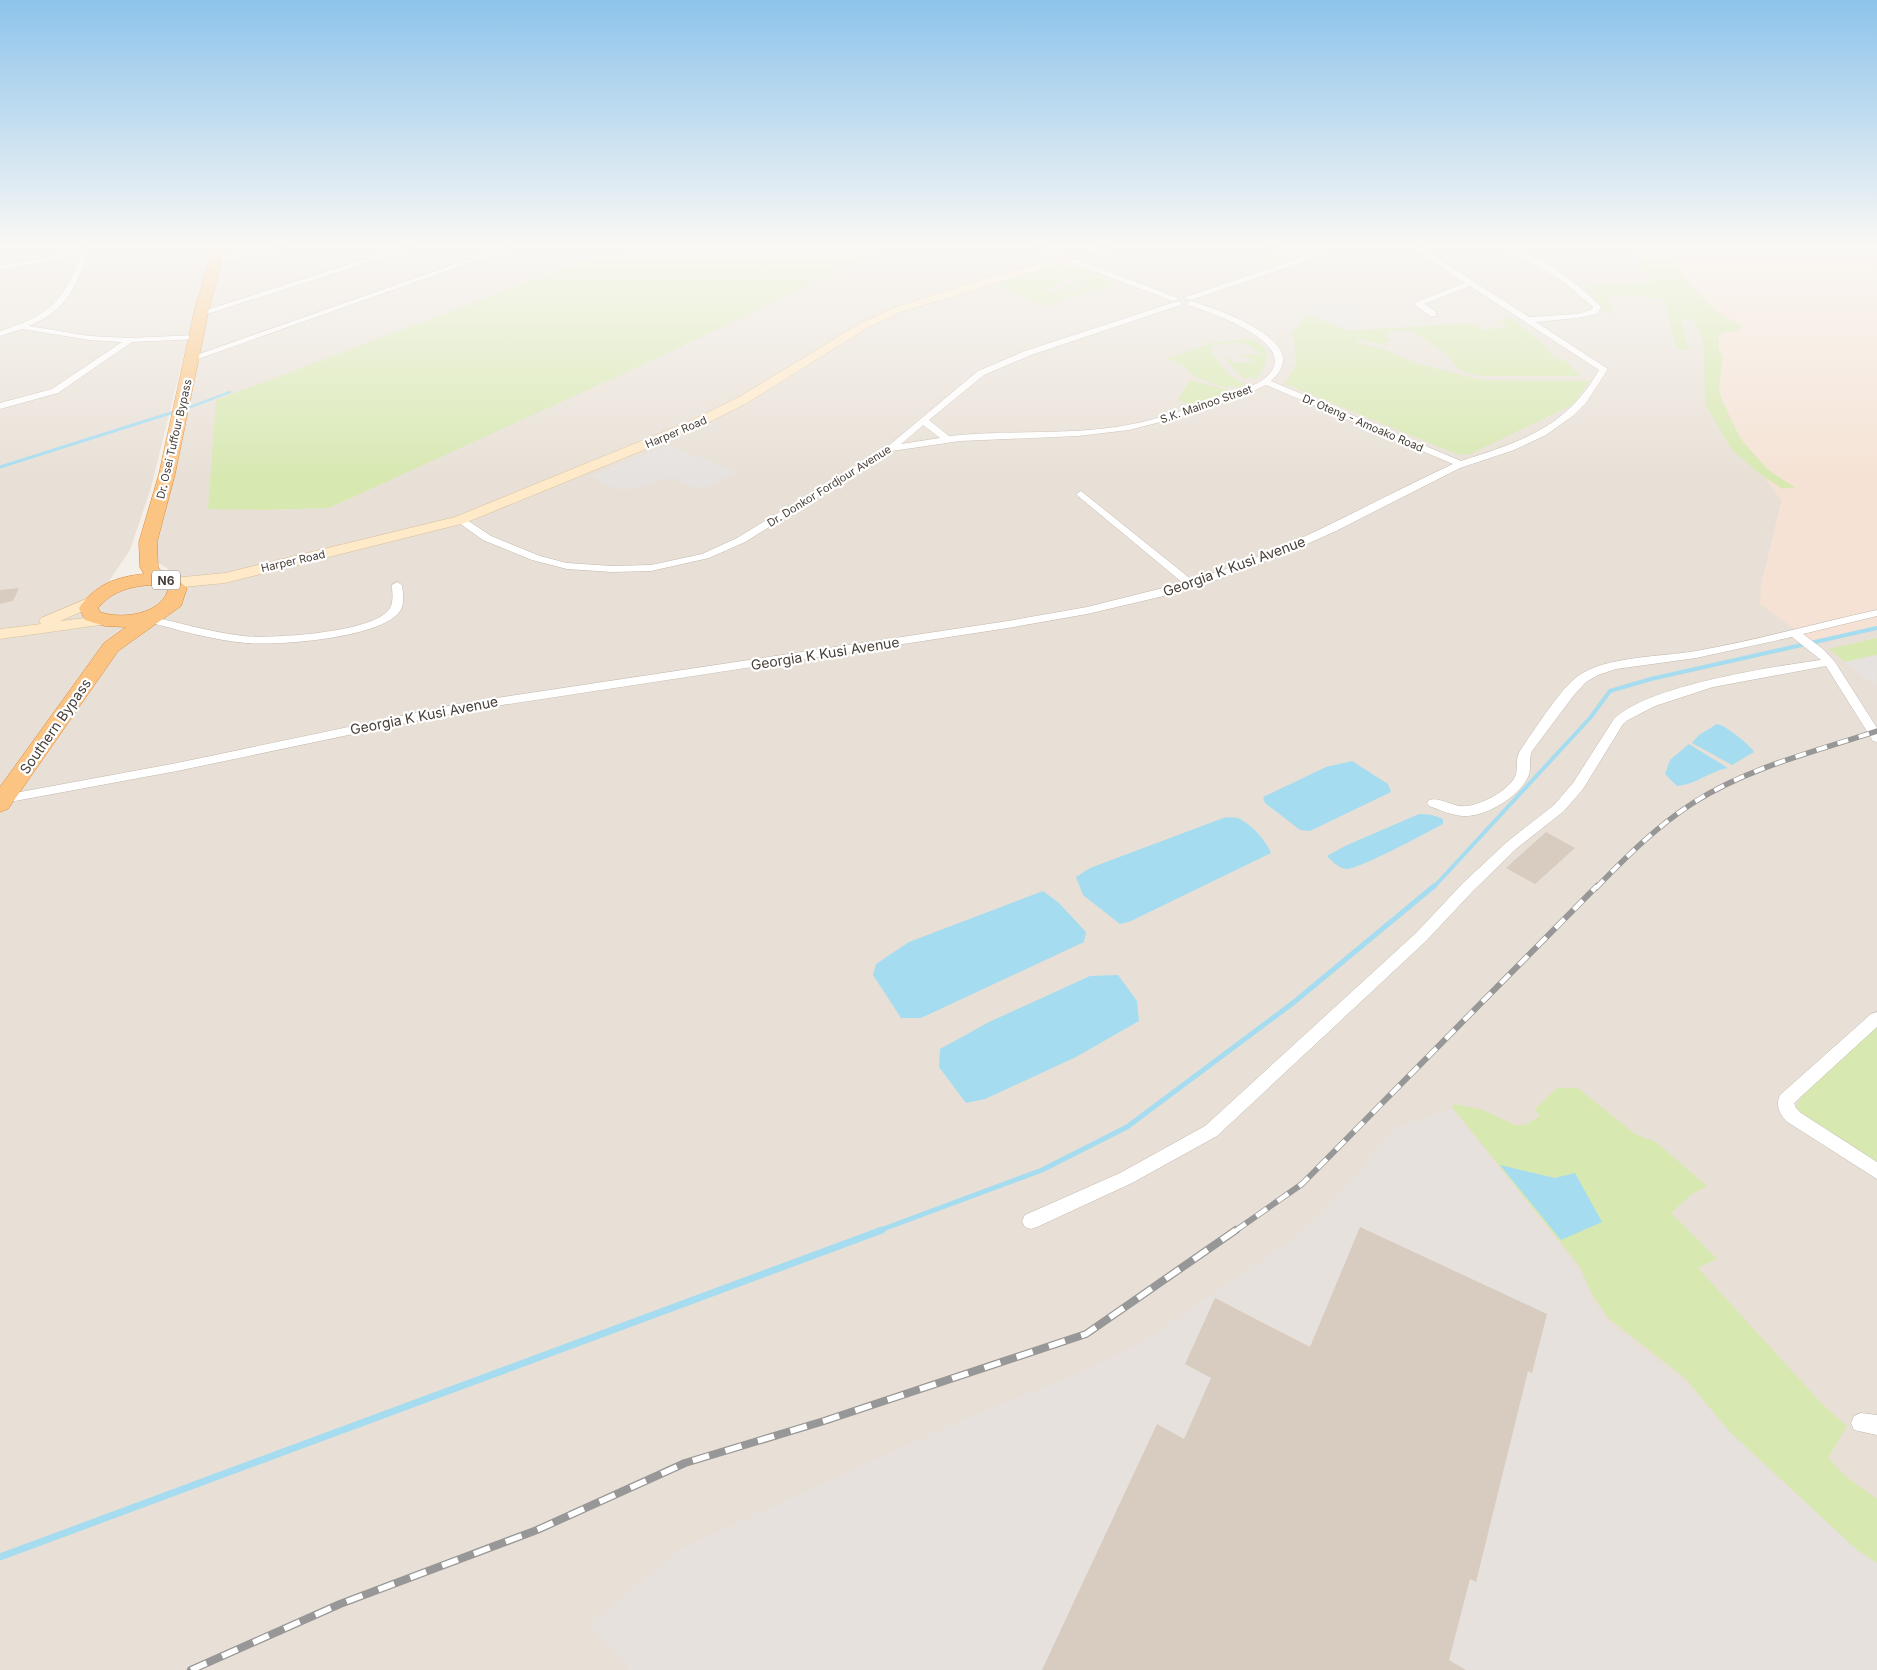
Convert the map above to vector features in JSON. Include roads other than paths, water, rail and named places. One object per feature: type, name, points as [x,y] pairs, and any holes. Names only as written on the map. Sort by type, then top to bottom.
[{"type":"highway","name":"Dr. Osei Tuffour Bypass","points":[[167,581],[154,575],[149,567],[148,542],[167,474],[200,325]]},
{"type":"highway","name":"Dr. Osei Tuffour Bypass","points":[[99,596],[130,566],[148,542]]},
{"type":"highway","name":"N6","points":[[99,596],[132,581],[167,581],[178,588],[178,593],[175,600],[159,612]]},
{"type":"highway","points":[[99,596],[89,607],[89,613],[93,618],[104,622],[128,621],[159,612]]},
{"type":"highway","name":"Southern Bypass","points":[[2,802],[111,647],[159,612]]},
{"type":"highway","points":[[104,622],[111,647]]},
{"type":"main road","name":"Harper Road","points":[[167,581],[225,578],[430,529],[460,520],[720,412],[743,400],[865,325]]},
{"type":"main road","name":"Harper Road","points":[[159,612],[225,578]]},
{"type":"main road","points":[[25,630],[99,596]]},
{"type":"main road","points":[[0,634],[104,622]]},
{"type":"street","points":[[0,334],[27,325]]},
{"type":"street","points":[[192,358],[287,325]]},
{"type":"street","name":"Dr. Donkor Fordjour Avenue","points":[[460,520],[487,538],[536,558],[567,566],[612,569],[650,568],[684,562],[723,549],[890,449],[981,373],[1028,353],[1108,325]]},
{"type":"street","name":"S.K. Mainoo Street","points":[[890,449],[947,440],[1114,430],[1183,414],[1266,382],[1274,373],[1280,358],[1278,351],[1271,342],[1241,325]]},
{"type":"street","name":"Georgia K Kusi Avenue","points":[[2,802],[463,707],[907,640],[1082,611],[1144,598],[1190,584],[1321,534],[1460,464],[1510,448],[1556,425],[1578,408],[1599,381],[1604,369],[1535,325]]},
{"type":"street","points":[[23,327],[89,338],[130,340],[197,337]]},
{"type":"street","points":[[0,406],[55,391],[130,340]]},
{"type":"street","name":"Dr Oteng - Amoako Road","points":[[1266,382],[1460,464]]},
{"type":"street","points":[[923,420],[947,440]]},
{"type":"street","points":[[1081,494],[1190,584]]},
{"type":"street","points":[[159,612],[223,637],[259,642],[292,641],[354,630],[386,618],[394,611],[398,602],[397,585]]},
{"type":"street","points":[[1434,803],[1470,811],[1510,793],[1523,774],[1523,756],[1560,703],[1580,680],[1599,670],[1626,662],[1670,660],[1798,636],[1877,613]]},
{"type":"street","points":[[1798,636],[1824,656],[1877,738]]},
{"type":"street","points":[[1031,1221],[1126,1178],[1211,1131],[1421,936],[1468,886],[1512,845],[1559,808],[1578,786],[1618,722],[1627,714],[1650,703],[1725,679],[1824,656]]},
{"type":"street","points":[[1877,1018],[1786,1100],[1786,1106],[1795,1118],[1877,1171]]},
{"type":"water","points":[[1717,724],[1737,736],[1754,752],[1732,765],[1692,743],[1699,735]]},
{"type":"water","points":[[1689,744],[1728,768],[1677,786],[1665,774],[1670,760]]},
{"type":"water","points":[[1352,761],[1388,784],[1391,792],[1310,831],[1300,830],[1265,803],[1263,797],[1326,767]]},
{"type":"water","points":[[1419,814],[1443,819],[1443,824],[1353,868],[1346,869],[1340,867],[1327,856],[1345,846]]},
{"type":"water","points":[[1226,817],[1238,818],[1253,828],[1271,853],[1131,921],[1120,924],[1083,895],[1076,877],[1090,868]]},
{"type":"water","points":[[1043,891],[1059,903],[1086,932],[1084,942],[921,1018],[901,1018],[873,975],[876,964],[909,942]]},
{"type":"water","points":[[1118,975],[1137,1001],[1139,1021],[1076,1057],[985,1099],[966,1103],[939,1067],[940,1049],[989,1022],[1090,976]]},
{"type":"water","points":[[1500,1165],[1555,1178],[1575,1173],[1602,1222],[1561,1240]]},
{"type":"waterway","points":[[185,409],[230,392]]},
{"type":"waterway","points":[[0,467],[177,411]]},
{"type":"waterway","points":[[1433,888],[1590,718],[1610,691],[1651,679],[1877,628]]},
{"type":"waterway","points":[[878,1231],[1042,1170],[1127,1127],[1293,1003],[1434,886]]},
{"type":"waterway","points":[[0,1557],[882,1230]]},
{"type":"railway","points":[[1596,888],[1654,832],[1693,803],[1714,791],[1782,761],[1877,731]]},
{"type":"railway","points":[[1235,1231],[1302,1184],[1597,886]]},
{"type":"railway","points":[[191,1670],[340,1604],[537,1530],[685,1463],[824,1421],[1086,1334],[1236,1230]]}]
